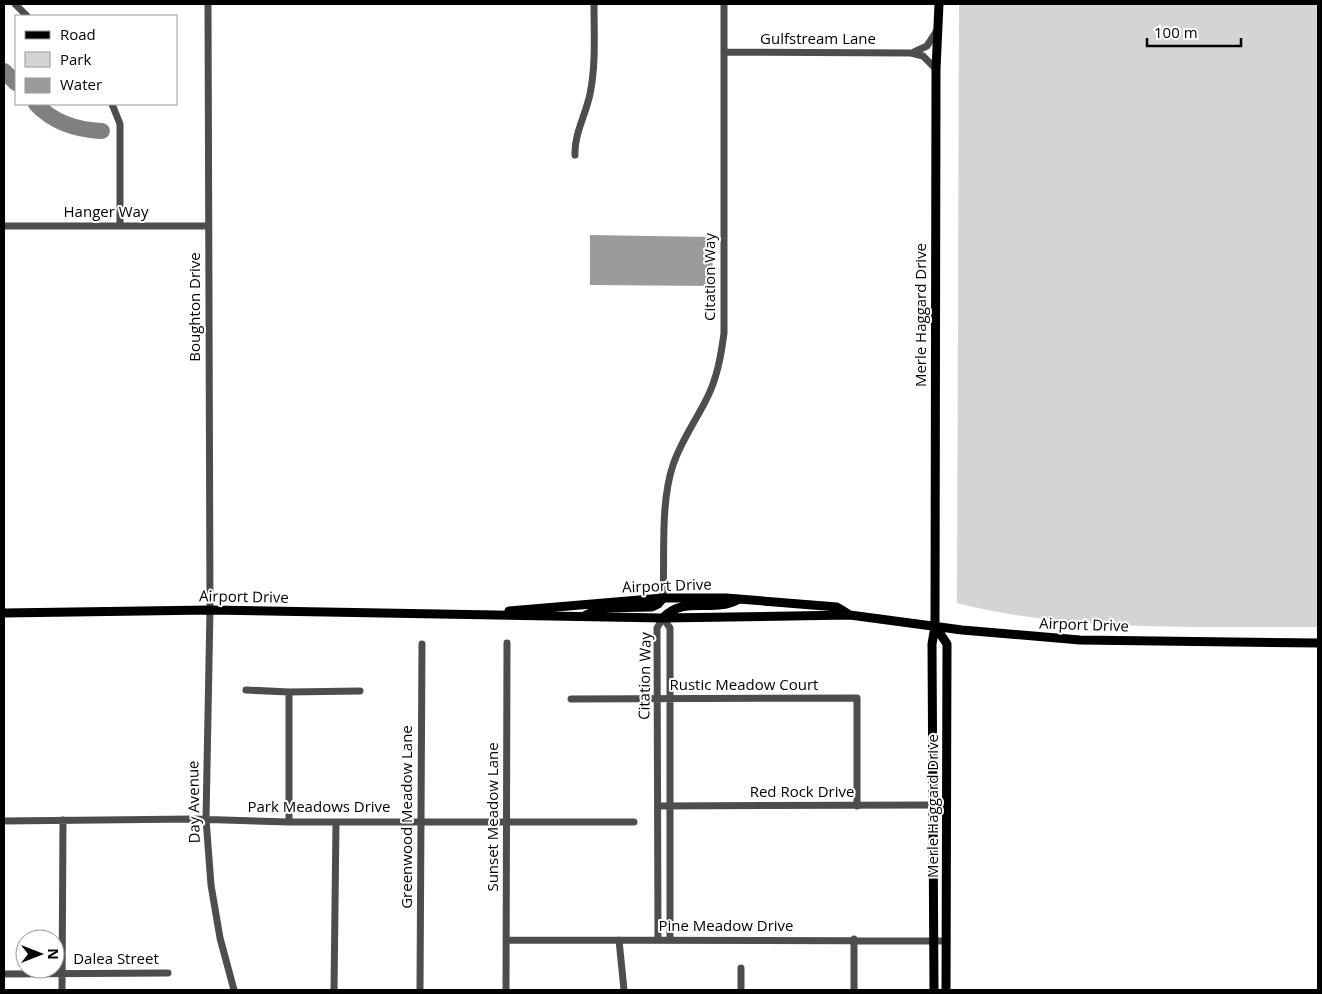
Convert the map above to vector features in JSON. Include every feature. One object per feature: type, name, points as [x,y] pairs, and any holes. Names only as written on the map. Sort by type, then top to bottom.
[{"type":"main road","name":"Merle Haggard Drive","points":[[934,990],[932,644],[934,626],[936,69],[939,4]]},
{"type":"main road","name":"Airport Drive","points":[[483,615],[527,608],[663,598],[739,598],[837,607],[850,615]]},
{"type":"main road","points":[[583,616],[603,608],[652,607],[663,598]]},
{"type":"main road","points":[[663,618],[677,607],[728,606],[739,598]]},
{"type":"main road","name":"Airport Drive","points":[[4,613],[210,610],[663,618],[850,615],[934,626],[1080,640],[1318,643]]},
{"type":"main road","name":"Merle Haggard Drive","points":[[934,626],[947,644],[946,990]]},
{"type":"street","points":[[15,4],[26,15]]},
{"type":"street","name":"Boughton Drive","points":[[208,4],[210,610]]},
{"type":"street","points":[[575,155],[576,139],[592,84],[594,4]]},
{"type":"street","name":"Citation Way","points":[[663,598],[666,505],[670,476],[683,440],[711,389],[722,345],[724,4]]},
{"type":"street","points":[[911,53],[923,49],[930,43],[937,27]]},
{"type":"street","name":"Gulfstream Lane","points":[[724,52],[911,53],[927,58],[936,69]]},
{"type":"street","points":[[112,105],[120,124],[120,226]]},
{"type":"street","name":"Hanger Way","points":[[4,226],[208,226]]},
{"type":"street","name":"Day Avenue","points":[[210,610],[206,819],[211,885],[220,938],[234,990]]},
{"type":"street","name":"Citation Way","points":[[658,940],[658,628],[663,618],[670,628],[670,940]]},
{"type":"street","name":"Sunset Meadow Lane","points":[[506,990],[507,643]]},
{"type":"street","name":"Greenwood Meadow Lane","points":[[420,990],[422,644]]},
{"type":"street","points":[[246,690],[289,692],[360,691]]},
{"type":"street","points":[[289,692],[289,822]]},
{"type":"street","name":"Rustic Meadow Court","points":[[571,699],[857,698],[857,806]]},
{"type":"street","name":"Red Rock Drive","points":[[658,806],[934,805]]},
{"type":"street","name":"Park Meadows Drive","points":[[4,821],[206,819],[289,822],[634,822]]},
{"type":"street","points":[[62,929],[63,820]]},
{"type":"street","points":[[334,990],[336,822]]},
{"type":"street","points":[[854,939],[854,990]]},
{"type":"street","name":"Pine Meadow Drive","points":[[506,940],[854,939],[946,941]]},
{"type":"street","points":[[619,940],[624,990]]},
{"type":"street","points":[[741,968],[741,990]]},
{"type":"street","name":"Dalea Street","points":[[65,974],[168,973]]},
{"type":"green space","points":[[959,4],[1318,4],[1318,627],[1182,627],[1091,624],[1001,613],[957,603]]},
{"type":"water","points":[[590,235],[712,237],[713,286],[590,285]]},
{"type":"taxiway","points":[[4,71],[15,82]]},
{"type":"taxiway","points":[[37,105],[58,121],[74,127],[102,131]]}]
